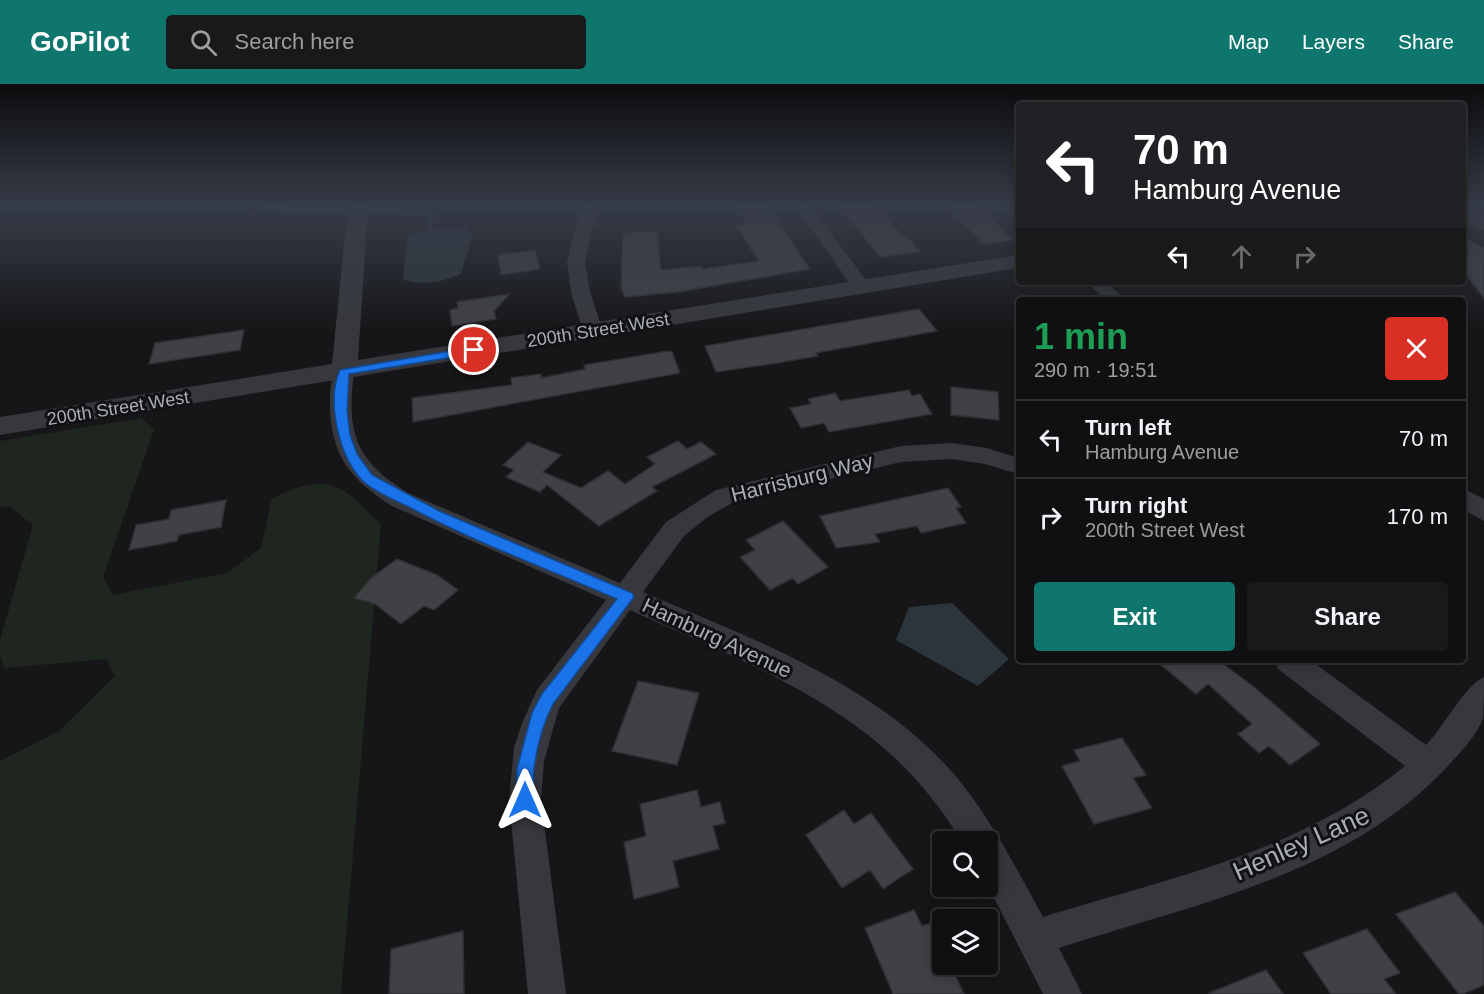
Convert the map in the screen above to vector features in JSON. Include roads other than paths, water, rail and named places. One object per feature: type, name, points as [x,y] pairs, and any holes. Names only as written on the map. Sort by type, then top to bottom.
[{"type":"street","name":"Hamburg Avenue","points":[[354,248],[341,411],[344,435],[351,455],[367,478],[401,500],[627,597],[829,690],[863,712],[942,783],[975,831]]},
{"type":"street","points":[[579,248],[576,270],[593,331]]},
{"type":"street","points":[[834,248],[862,287]]},
{"type":"street","name":"200th Street West","points":[[0,426],[1016,262]]},
{"type":"street","points":[[1099,285],[1113,297]]},
{"type":"street","name":"Harrisburg Way","points":[[547,994],[525,800],[525,769],[538,718],[548,699],[627,597],[675,529],[700,510],[725,496],[760,486],[917,452],[969,453],[1016,465]]},
{"type":"street","points":[[1466,499],[1484,512]]},
{"type":"street","points":[[1292,663],[1429,766]]},
{"type":"street","name":"Henley Lane","points":[[1035,938],[1262,867],[1377,809],[1429,766],[1468,719],[1484,690]]},
{"type":"street","points":[[998,869],[1063,994]]}]
